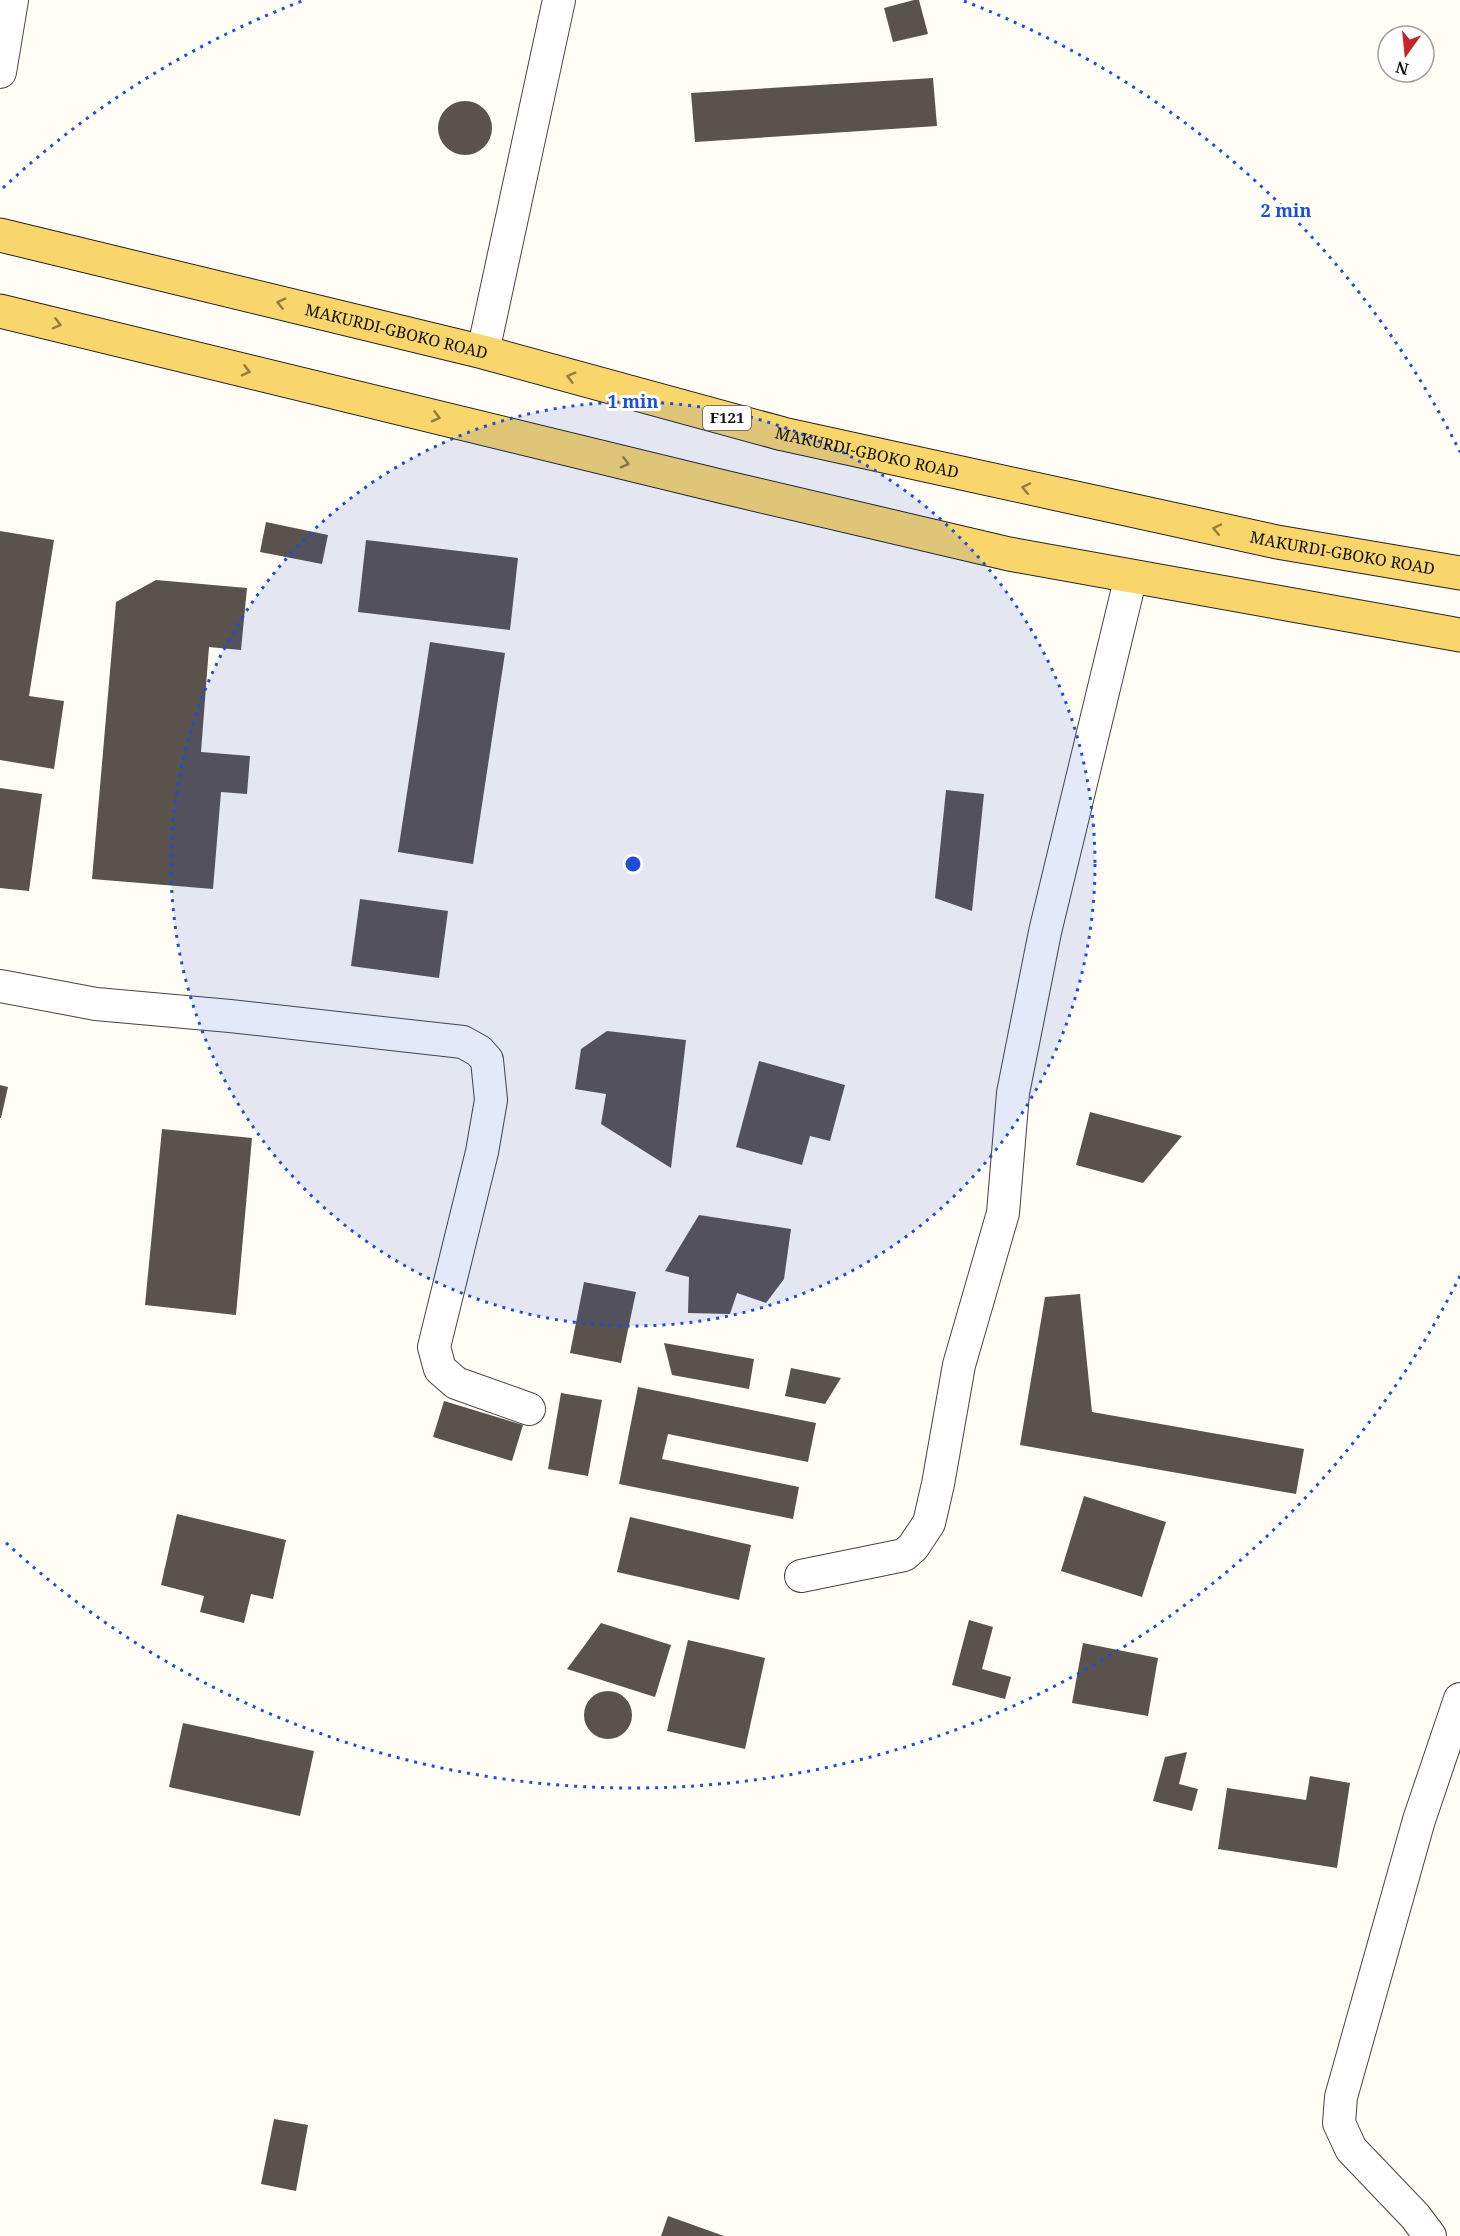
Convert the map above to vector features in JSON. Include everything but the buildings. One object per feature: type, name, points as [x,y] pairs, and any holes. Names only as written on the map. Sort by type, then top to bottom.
[{"type":"main road","name":"MAKURDI-GBOKO ROAD","points":[[0,234],[483,352],[783,434],[1266,539],[1460,573]]},
{"type":"main road","points":[[0,311],[806,507],[1009,554],[1460,636]]},
{"type":"street","points":[[0,72],[12,0]]},
{"type":"street","points":[[483,352],[559,0]]},
{"type":"street","points":[[801,1576],[904,1555],[913,1547],[929,1523],[938,1484],[958,1365],[1003,1213],[1013,1093],[1045,932],[1131,576]]},
{"type":"street","points":[[0,986],[96,1004],[230,1016],[463,1042],[479,1051],[487,1060],[490,1100],[482,1152],[434,1347],[440,1369],[456,1383],[529,1409]]},
{"type":"street","points":[[1430,2236],[1351,2149],[1339,2123],[1341,2097],[1419,1820],[1460,1699]]}]
